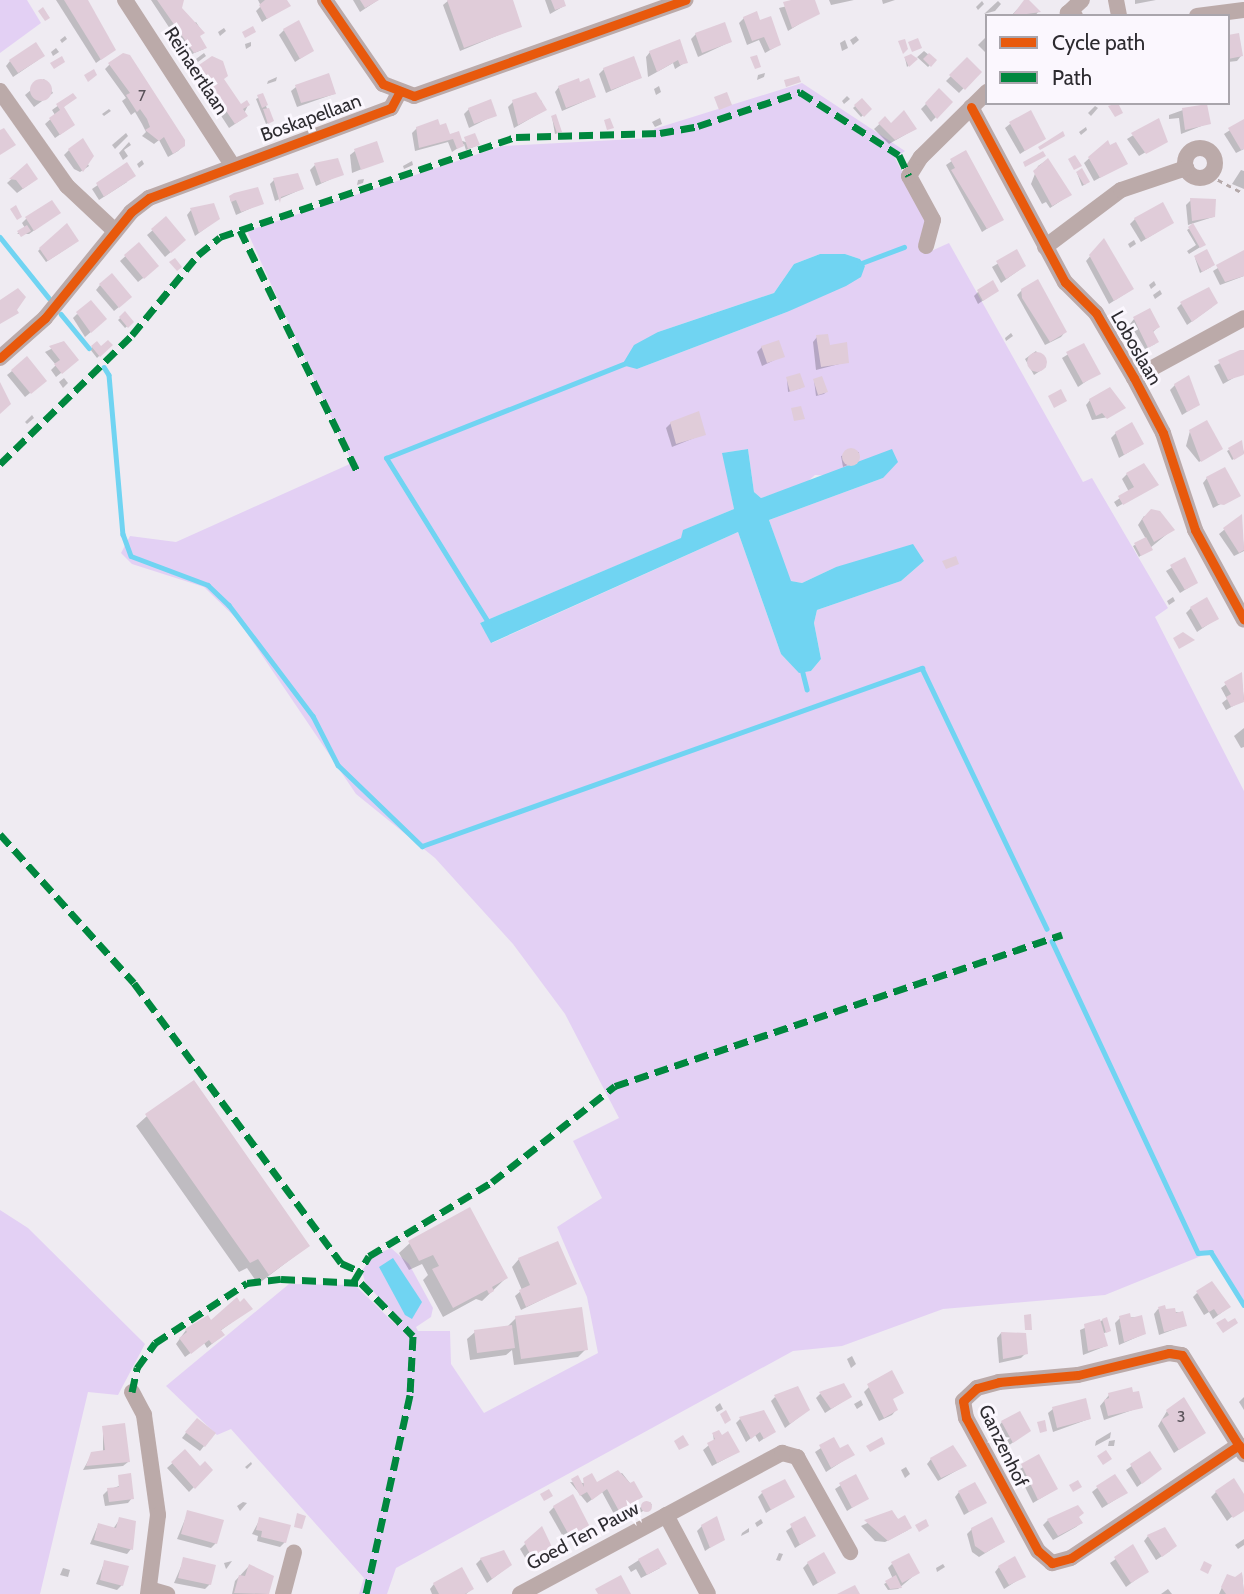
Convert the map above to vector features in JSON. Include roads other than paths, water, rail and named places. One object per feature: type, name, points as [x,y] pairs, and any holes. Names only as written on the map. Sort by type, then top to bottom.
[{"type":"street","name":"Reinaertlaan","points":[[125,0],[232,165]]},
{"type":"street","points":[[326,0],[369,66],[399,93],[427,94],[685,0]]},
{"type":"street","points":[[1070,14],[1082,0]]},
{"type":"street","points":[[1210,14],[1244,9]]},
{"type":"street","points":[[0,91],[67,186],[115,231]]},
{"type":"street","name":"Boskapellaan","points":[[0,358],[45,318],[115,231],[149,198],[391,108],[399,93]]},
{"type":"street","points":[[926,246],[933,220],[909,176],[920,157],[985,94]]},
{"type":"street","name":"Loboslaan","points":[[971,107],[1065,282],[1096,313],[1135,378],[1163,433],[1195,530],[1244,620]]},
{"type":"street","points":[[1203,148],[1215,162],[1209,175],[1196,177],[1186,168],[1188,154],[1203,148]]},
{"type":"street","points":[[1045,247],[1121,190],[1186,168]]},
{"type":"street","name":"Loboslaan","points":[[1135,378],[1244,318]]},
{"type":"street","name":"Ganzenhof","points":[[1169,1353],[1182,1355],[1241,1449],[1071,1558],[1052,1563],[1044,1559],[1031,1539],[966,1418],[963,1401],[977,1388],[999,1382],[1078,1375],[1169,1353]]},
{"type":"street","points":[[132,1392],[144,1415],[158,1514],[149,1592],[167,1594]]},
{"type":"street","name":"Goed Ten Pauw","points":[[520,1594],[782,1453],[797,1457],[850,1552]]},
{"type":"street","name":"Goed Ten Pauw","points":[[666,1515],[708,1594]]},
{"type":"street","points":[[283,1594],[294,1552]]},
{"type":"water","points":[[820,254],[845,254],[860,259],[865,266],[861,277],[787,312],[637,369],[622,365],[634,345],[658,332],[774,293],[794,264]]},
{"type":"water","points":[[748,449],[754,492],[761,498],[892,449],[898,462],[883,478],[769,520],[791,581],[802,583],[836,567],[913,544],[924,561],[901,581],[817,610],[814,623],[821,659],[811,671],[799,673],[781,654],[738,532],[491,643],[480,623],[681,538],[683,530],[734,509],[722,453]]},
{"type":"water","points":[[393,1258],[422,1302],[412,1319],[405,1315],[379,1267]]},
{"type":"waterway","points":[[0,237],[49,298]]},
{"type":"waterway","points":[[859,264],[904,247]]},
{"type":"waterway","points":[[61,314],[89,348]]},
{"type":"waterway","points":[[489,624],[386,458],[626,363]]},
{"type":"waterway","points":[[104,367],[109,375],[123,534],[131,556],[208,585],[229,605],[313,716],[338,765],[422,846],[922,668],[1047,929]]},
{"type":"waterway","points":[[802,669],[807,689]]},
{"type":"waterway","points":[[1052,941],[1198,1253],[1211,1252],[1244,1305]]}]
